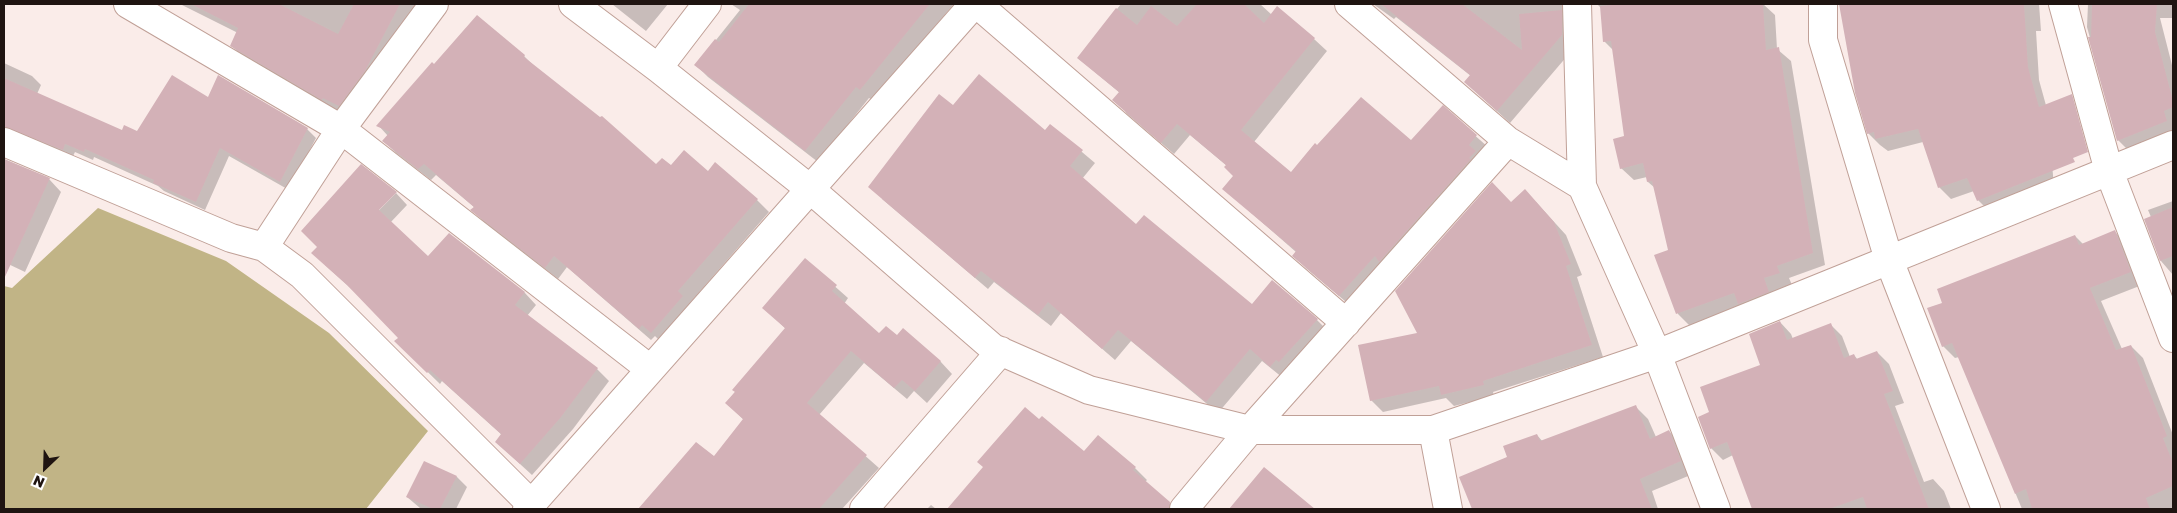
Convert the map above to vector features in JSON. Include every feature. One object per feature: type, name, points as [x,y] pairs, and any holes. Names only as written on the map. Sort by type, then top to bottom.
[{"type":"street","points":[[128,4],[341,130],[650,369]]},
{"type":"street","points":[[264,247],[341,130],[434,4]]},
{"type":"street","points":[[573,4],[658,68],[810,189],[986,342],[1000,351],[1089,390],[1250,430],[1433,430],[1657,354],[2173,145]]},
{"type":"street","points":[[658,68],[707,4]]},
{"type":"street","points":[[4,142],[231,238],[264,247],[302,276],[529,506],[976,4],[1346,323]]},
{"type":"street","points":[[1350,4],[1508,141],[1582,186]]},
{"type":"street","points":[[1577,4],[1582,186],[1657,354],[1716,509]]},
{"type":"street","points":[[1823,4],[1823,40],[1889,260],[1986,509]]},
{"type":"street","points":[[2063,4],[2109,171],[2173,338]]},
{"type":"street","points":[[1184,509],[1250,430],[1508,141]]},
{"type":"street","points":[[864,509],[1000,351]]},
{"type":"street","points":[[1433,430],[1448,509]]},
{"type":"shaded area","points":[[98,208],[226,261],[329,333],[428,431],[366,509],[4,509],[4,286],[12,288]]},
{"type":"building","points":[[191,4],[279,4],[338,34],[354,4],[400,4],[365,71],[339,106],[323,98],[322,100],[230,46],[238,28]]},
{"type":"building","points":[[749,4],[930,4],[860,90],[856,87],[805,151],[694,65],[715,39],[719,42]]},
{"type":"building","points":[[1197,4],[1244,4],[1264,23],[1277,6],[1315,38],[1241,130],[1291,172],[1315,143],[1317,145],[1361,97],[1411,140],[1443,105],[1477,135],[1469,145],[1476,151],[1469,158],[1471,159],[1379,262],[1375,256],[1339,296],[1292,256],[1296,251],[1222,189],[1233,176],[1224,167],[1226,165],[1177,124],[1161,143],[1112,100],[1119,92],[1077,58],[1116,8],[1137,25],[1151,6],[1177,26]]},
{"type":"building","points":[[1381,4],[1462,4],[1522,50],[1519,14],[1562,10],[1562,35],[1497,111],[1464,82],[1470,75]]},
{"type":"building","points":[[1622,4],[1763,4],[1766,50],[1779,47],[1813,253],[1777,266],[1780,273],[1764,278],[1769,292],[1738,304],[1734,293],[1676,314],[1654,255],[1668,250],[1652,181],[1647,182],[1643,163],[1620,169],[1613,139],[1624,136],[1611,41],[1603,42],[1600,6]]},
{"type":"building","points":[[1839,4],[2024,4],[2028,67],[2039,107],[2072,94],[2088,152],[2073,158],[2075,162],[1977,201],[1967,178],[1938,188],[1918,129],[1875,139],[1874,132],[1867,134],[1855,93]]},
{"type":"building","points":[[2092,4],[2157,4],[2155,32],[2173,107],[2164,111],[2167,121],[2117,141],[2088,37],[2091,37]]},
{"type":"building","points":[[477,15],[525,55],[524,57],[600,117],[602,116],[656,164],[662,158],[671,165],[684,150],[708,171],[715,162],[758,199],[678,291],[683,296],[651,333],[642,325],[639,329],[554,256],[545,268],[470,210],[474,207],[424,164],[418,169],[382,141],[390,132],[376,126],[432,62],[434,64]]},
{"type":"building","points":[[979,74],[1045,130],[1050,124],[1083,150],[1070,166],[1136,224],[1144,215],[1252,304],[1272,280],[1318,319],[1279,362],[1276,360],[1270,367],[1250,349],[1206,402],[1118,330],[1102,349],[1048,302],[1038,315],[981,271],[975,278],[868,187],[939,94],[953,105]]},
{"type":"building","points":[[172,75],[208,97],[218,75],[308,128],[280,182],[220,148],[196,202],[153,183],[154,180],[85,149],[84,152],[65,144],[63,150],[4,127],[4,78],[122,130],[124,125],[137,131]]},
{"type":"building","points":[[4,159],[50,178],[4,279]]},
{"type":"building","points":[[361,164],[397,192],[379,210],[428,256],[449,233],[525,292],[515,305],[598,368],[561,417],[520,464],[495,442],[501,434],[430,370],[427,373],[394,341],[398,338],[347,285],[311,253],[317,247],[301,231]]},
{"type":"building","points":[[1492,182],[1511,202],[1525,189],[1554,222],[1571,264],[1566,266],[1592,345],[1483,381],[1484,385],[1441,395],[1439,386],[1370,401],[1358,345],[1417,333],[1395,291]]},
{"type":"building","points":[[2173,207],[2173,256],[2160,261],[2144,219]]},
{"type":"building","points":[[2115,230],[2131,272],[2090,288],[2116,350],[2131,345],[2167,436],[2163,438],[2173,463],[2173,486],[2146,498],[2150,509],[2032,509],[2026,489],[2015,494],[1952,343],[1942,347],[1927,308],[1942,303],[1937,289],[2075,235],[2079,245]]},
{"type":"building","points":[[805,258],[837,285],[832,291],[879,333],[886,326],[897,335],[903,328],[941,361],[915,391],[902,380],[894,388],[851,351],[807,403],[867,455],[819,509],[638,509],[696,442],[714,456],[743,419],[725,403],[735,392],[732,390],[785,328],[762,308]]},
{"type":"building","points":[[1780,321],[1787,340],[1831,323],[1844,358],[1854,354],[1856,359],[1877,351],[1893,391],[1884,394],[1929,509],[1867,509],[1863,497],[1829,509],[1752,509],[1727,442],[1710,449],[1698,417],[1709,412],[1700,387],[1760,365],[1749,334]]},
{"type":"building","points":[[1636,405],[1650,439],[1669,430],[1681,461],[1640,479],[1652,509],[1472,509],[1459,477],[1507,457],[1503,446],[1537,434],[1540,441]]},
{"type":"building","points":[[1025,407],[1039,419],[1042,416],[1084,451],[1098,435],[1136,467],[1133,470],[1170,502],[1169,509],[947,509],[983,467],[977,462]]},
{"type":"building","points":[[424,461],[457,476],[440,509],[433,509],[406,497]]},
{"type":"building","points":[[1264,467],[1315,509],[1229,509]]}]
